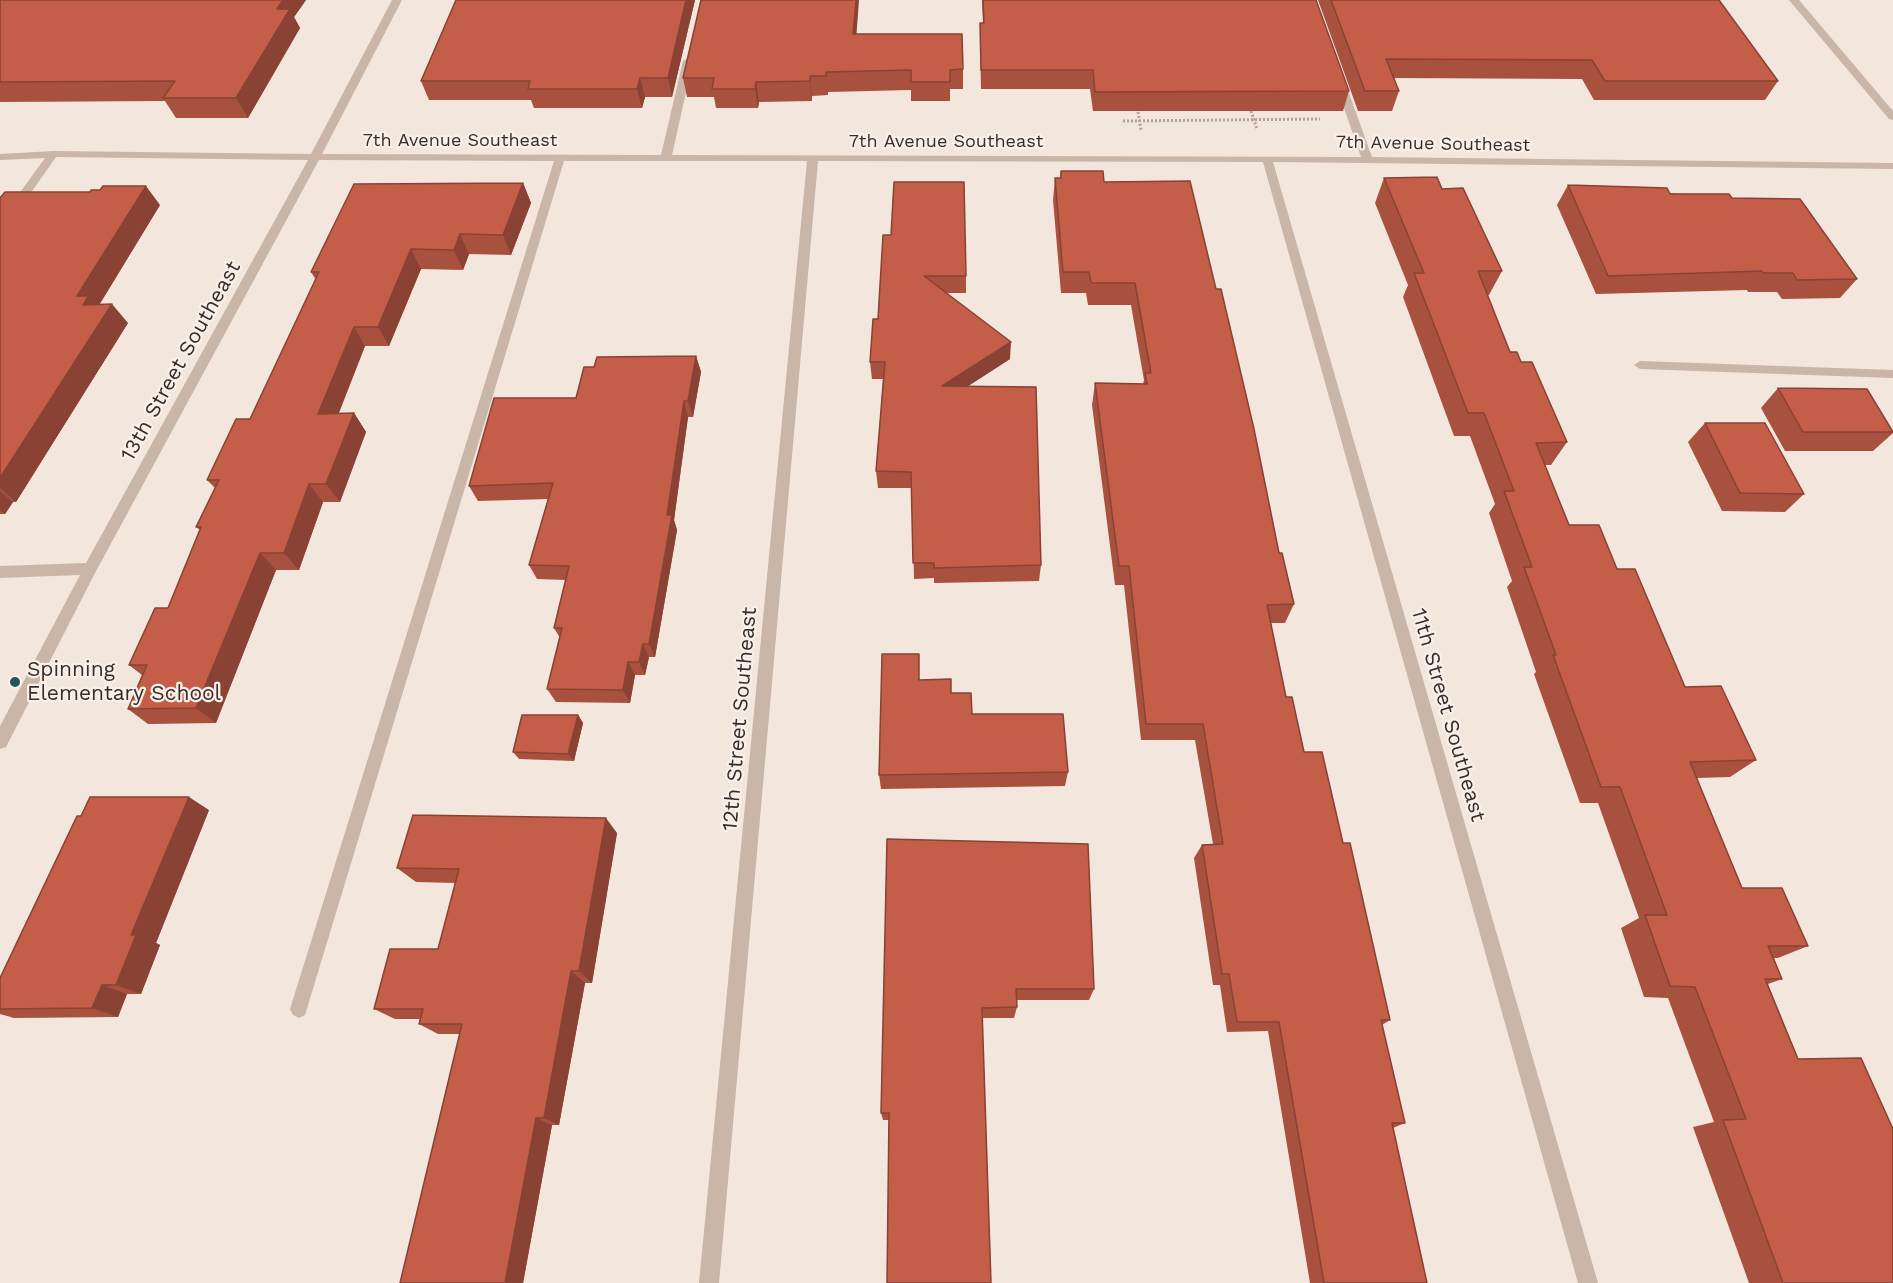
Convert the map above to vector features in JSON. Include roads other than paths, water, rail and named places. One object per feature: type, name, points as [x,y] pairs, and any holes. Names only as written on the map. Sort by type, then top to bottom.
[{"type":"street","name":"13th Street Southeast","points":[[0,742],[90,569],[315,157],[397,0]]},
{"type":"street","points":[[1794,0],[1893,117]]},
{"type":"street","points":[[666,158],[692,45]]},
{"type":"street","points":[[1338,74],[1367,159]]},
{"type":"street","name":"7th Avenue Southeast","points":[[0,157],[53,154],[315,157],[1367,159],[1893,166]]},
{"type":"street","points":[[0,228],[53,154]]},
{"type":"street","points":[[299,1008],[560,157]]},
{"type":"street","name":"12th Street Southeast","points":[[709,1283],[813,158]]},
{"type":"street","name":"11th Street Southeast","points":[[1267,159],[1588,1283]]},
{"type":"street","points":[[1640,365],[1893,374]]},
{"type":"street","points":[[0,572],[90,569]]},
{"type":"place","name":"Spinning Elementary School","points":[[15,682]]}]
